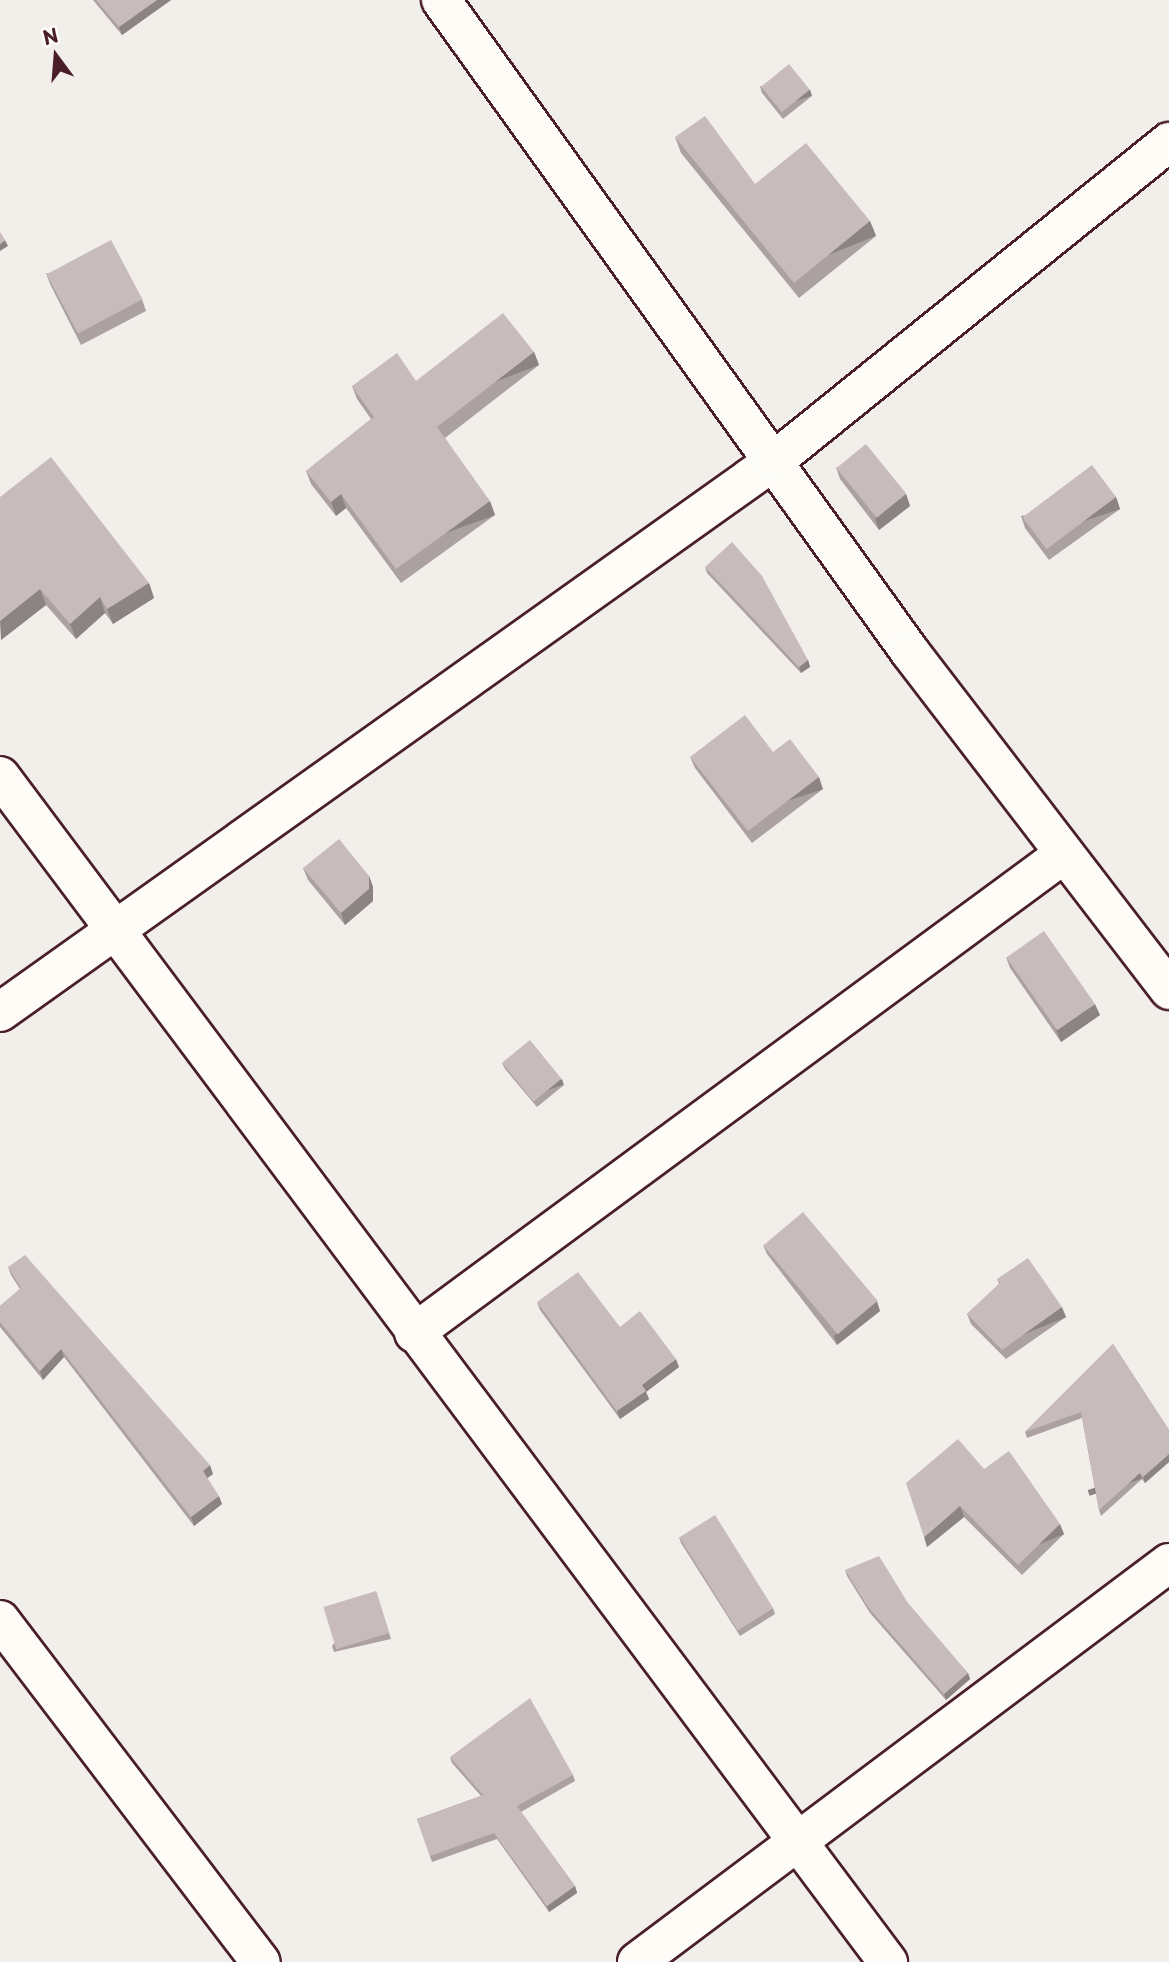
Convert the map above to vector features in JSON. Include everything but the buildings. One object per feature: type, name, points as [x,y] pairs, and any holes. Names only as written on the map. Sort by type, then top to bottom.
[{"type":"street","points":[[441,0],[910,652],[1169,990]]},
{"type":"street","points":[[0,1012],[113,928],[774,461],[1169,142]]},
{"type":"street","points":[[0,776],[414,1333],[888,1962]]},
{"type":"street","points":[[414,1333],[1065,854]]},
{"type":"street","points":[[637,1962],[1169,1563]]},
{"type":"street","points":[[0,1620],[261,1962]]}]
